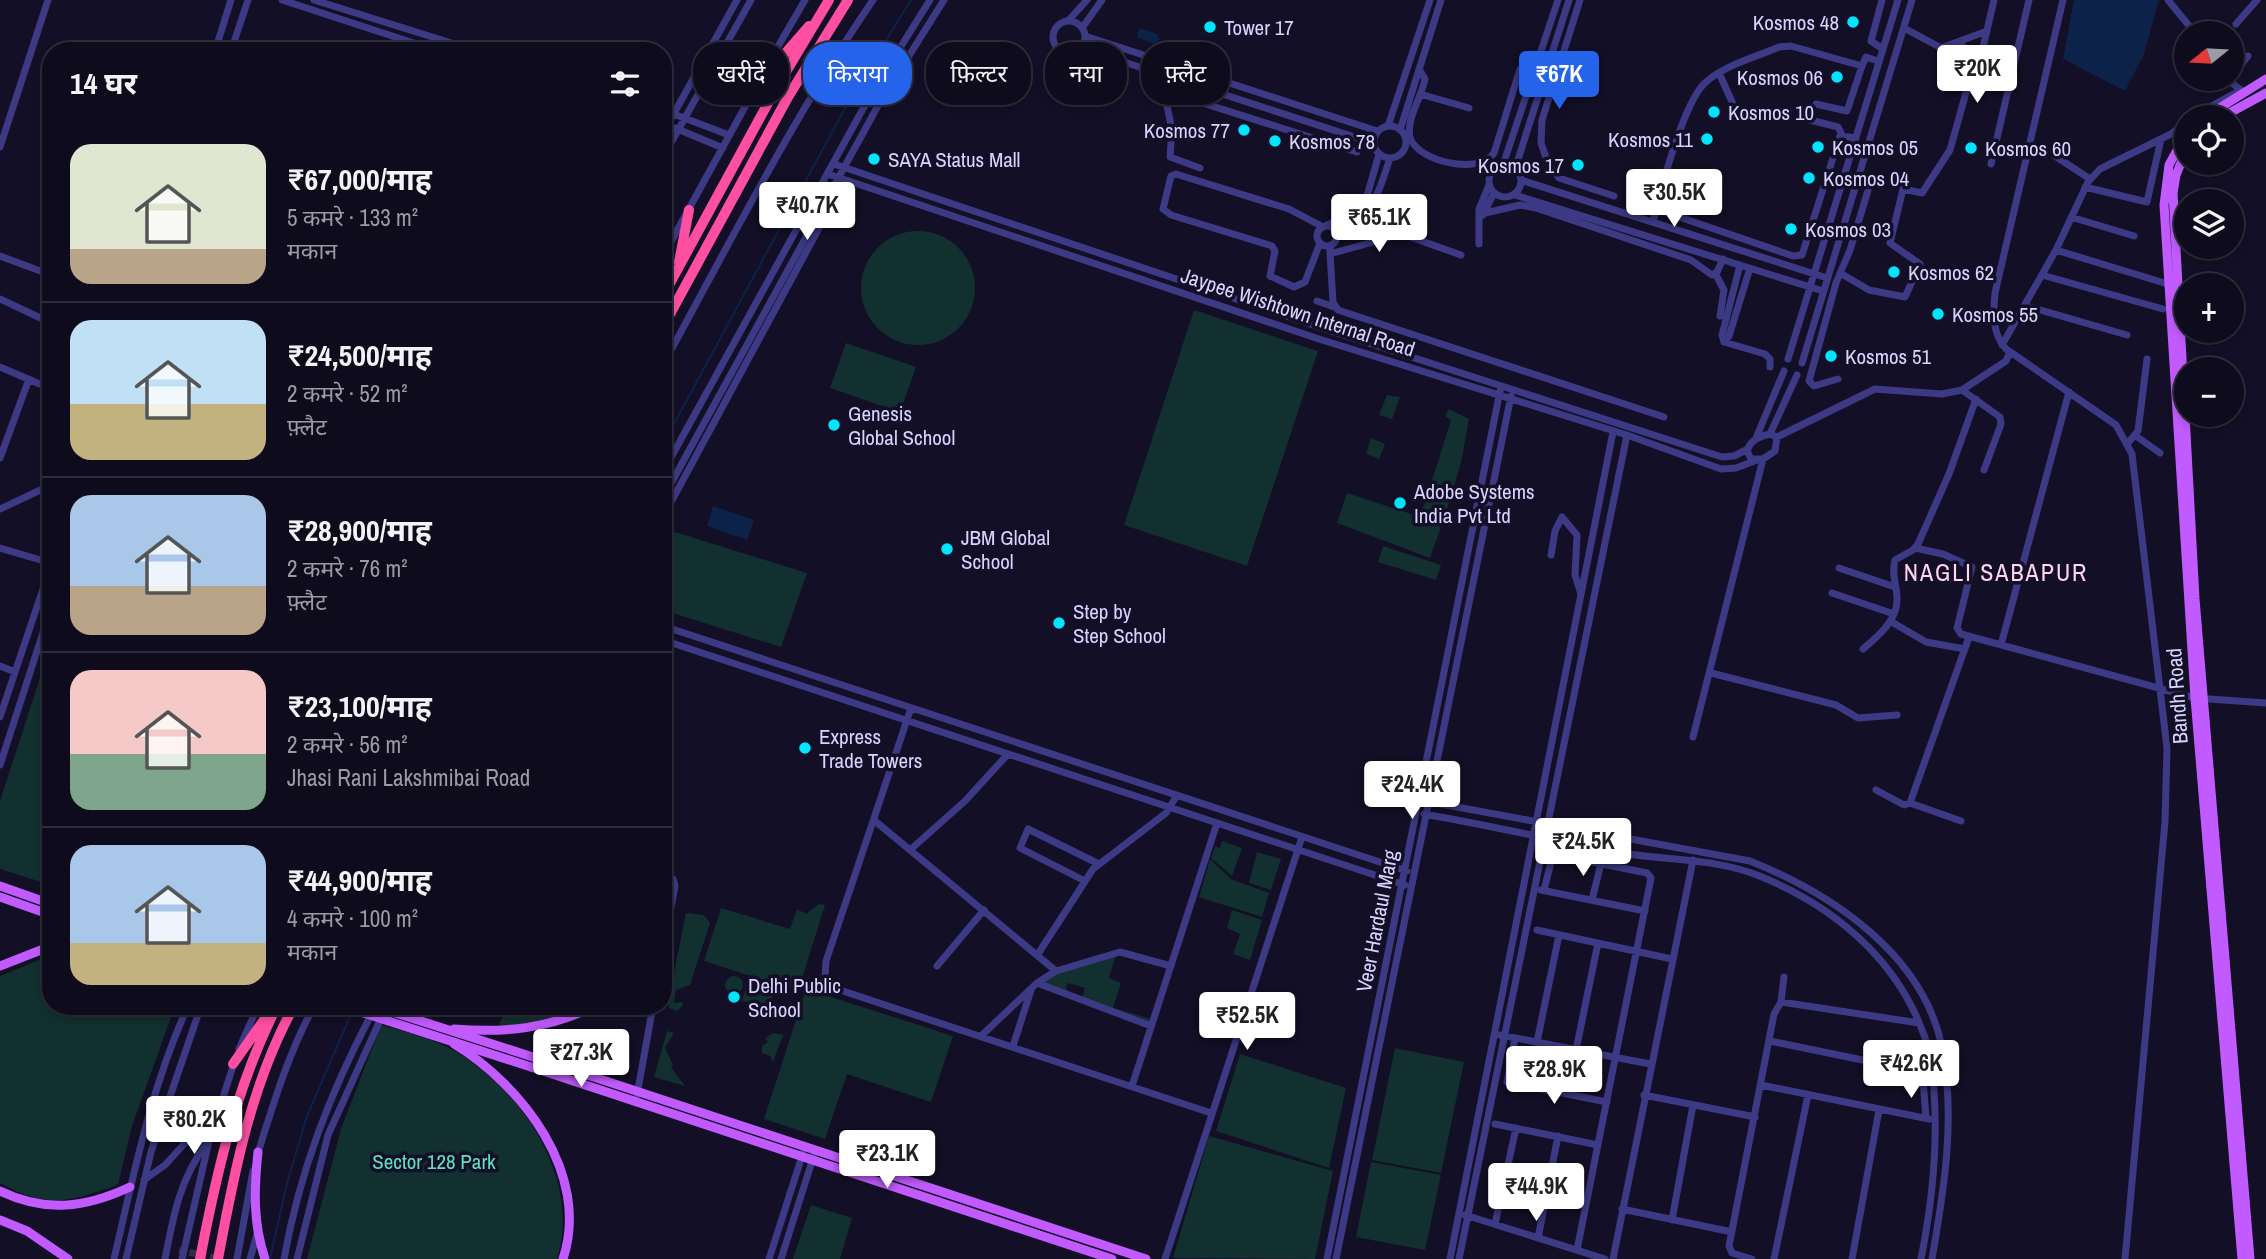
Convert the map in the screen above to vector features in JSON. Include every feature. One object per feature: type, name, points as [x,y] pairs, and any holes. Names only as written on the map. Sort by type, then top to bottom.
[{"type":"highway","points":[[672,280],[829,0]]},
{"type":"highway","points":[[672,310],[788,97],[848,0]]},
{"type":"highway","points":[[789,47],[817,18]]},
{"type":"highway","points":[[679,268],[689,210]]},
{"type":"highway","points":[[233,1064],[269,1015]]},
{"type":"highway","points":[[200,1259],[219,1162],[241,1089],[272,1015]]},
{"type":"highway","points":[[218,1259],[235,1166],[261,1082],[289,1015]]},
{"type":"main road","points":[[2224,105],[2243,92],[2265,83]]},
{"type":"main road","points":[[2244,105],[2266,93]]},
{"type":"main road","name":"Bandh Road","points":[[2174,156],[2164,184],[2178,453],[2250,1259]]},
{"type":"main road","name":"Bandh Road","points":[[2176,175],[2173,193],[2199,699],[2242,1259]]},
{"type":"main road","points":[[0,886],[42,901]]},
{"type":"main road","points":[[0,897],[42,912]]},
{"type":"main road","points":[[0,966],[42,950]]},
{"type":"main road","points":[[370,1015],[449,1041],[532,1062],[585,1085],[637,1097]]},
{"type":"main road","points":[[402,1015],[532,1062],[803,1152],[1146,1259]]},
{"type":"main road","points":[[442,1028],[523,1031],[547,1026],[573,1015]]},
{"type":"main road","points":[[449,1041],[490,1069],[517,1095],[548,1143],[563,1183],[569,1224],[563,1259]]},
{"type":"main road","points":[[258,1152],[254,1188],[257,1234],[265,1259]]},
{"type":"main road","points":[[814,1155],[1112,1259]]},
{"type":"main road","points":[[0,1191],[36,1204],[70,1207],[104,1198],[130,1187]]},
{"type":"main road","points":[[0,1220],[27,1231],[68,1259]]},
{"type":"street","points":[[0,147],[48,0]]},
{"type":"street","points":[[218,42],[231,0]]},
{"type":"street","points":[[234,42],[248,0]]},
{"type":"street","points":[[282,0],[411,42]]},
{"type":"street","points":[[314,0],[448,42]]},
{"type":"street","points":[[672,116],[737,0]]},
{"type":"street","points":[[672,141],[751,0]]},
{"type":"street","points":[[781,42],[805,0]]},
{"type":"street","points":[[672,349],[842,45],[873,0]]},
{"type":"street","points":[[672,456],[894,54],[930,0]]},
{"type":"street","points":[[672,500],[842,179],[844,169],[904,61],[944,0]]},
{"type":"street","points":[[1054,42],[1057,26],[1068,21],[1087,0]]},
{"type":"street","points":[[1082,42],[1084,32],[1102,0]]},
{"type":"street","points":[[1373,143],[1377,131],[1388,125],[1430,0]]},
{"type":"street","points":[[1400,130],[1441,0]]},
{"type":"street","points":[[1503,165],[1558,0]]},
{"type":"street","points":[[1515,169],[1569,0]]},
{"type":"street","points":[[1580,0],[1540,133],[1553,173],[1567,183],[1614,196]]},
{"type":"street","points":[[1882,0],[1871,41],[1883,49]]},
{"type":"street","points":[[1788,359],[1898,0]]},
{"type":"street","points":[[1802,363],[1912,0]]},
{"type":"street","points":[[1981,56],[1994,0]]},
{"type":"street","points":[[1991,164],[2029,0]]},
{"type":"street","points":[[2063,0],[1995,293],[1994,325],[2002,345],[2010,352],[2116,425],[2128,443],[2133,459],[2167,748],[2165,822],[2125,1259]]},
{"type":"street","points":[[2168,0],[2185,21]]},
{"type":"street","points":[[2239,21],[2257,0]]},
{"type":"street","points":[[1068,21],[1084,32],[1377,131]]},
{"type":"street","points":[[1904,29],[1940,48],[1997,58]]},
{"type":"street","points":[[1940,48],[1987,32]]},
{"type":"street","points":[[1840,273],[1869,290],[1905,297],[1920,264],[1889,243],[1903,189],[1922,193],[1950,150],[1972,71],[1972,55],[1958,41]]},
{"type":"street","points":[[1653,222],[1676,142],[1696,94],[1706,81],[1779,47],[1791,46],[1862,66]]},
{"type":"street","points":[[2244,61],[2248,56]]},
{"type":"street","points":[[1816,104],[1847,111],[1866,57],[1878,61]]},
{"type":"street","points":[[1419,69],[1425,79],[1409,127],[1414,146],[1420,152],[1458,165],[1477,166],[1488,162],[1494,153],[1520,69]]},
{"type":"street","points":[[1719,73],[1738,116]]},
{"type":"street","points":[[2216,105],[2243,92]]},
{"type":"street","points":[[1420,94],[1469,108]]},
{"type":"street","points":[[1230,96],[1373,143],[1379,154],[1390,158],[1397,156],[1405,147],[1404,134],[1388,125]]},
{"type":"street","points":[[672,241],[746,105]]},
{"type":"street","points":[[1168,105],[1171,130],[1170,157],[1200,168]]},
{"type":"street","points":[[1209,105],[1357,152]]},
{"type":"street","points":[[674,113],[729,135]]},
{"type":"street","points":[[1656,209],[1793,256],[1802,255],[1842,135],[1838,127],[1802,118]]},
{"type":"street","points":[[672,129],[723,148]]},
{"type":"street","points":[[2002,345],[2056,250],[2088,183],[2108,165],[2174,132]]},
{"type":"street","points":[[1842,135],[1856,138]]},
{"type":"street","points":[[2055,156],[2088,183],[2147,202],[2161,139]]},
{"type":"street","points":[[1379,154],[1364,204],[1351,215],[1325,226],[1318,233],[1320,243],[1305,282],[1294,287],[1270,276],[1275,251],[1272,246],[1171,215],[1163,209],[1162,203],[1171,176],[1176,174],[1289,209],[1325,226],[1336,230],[1360,217],[1372,205],[1390,158]]},
{"type":"street","name":"Jaypee Wishtown Internal Road","points":[[834,164],[1337,333],[1721,457],[1734,456],[1748,449]]},
{"type":"street","points":[[1479,244],[1492,170],[1503,165],[1515,169],[1521,180],[1828,278]]},
{"type":"street","name":"Jaypee Wishtown Internal Road","points":[[828,174],[1319,339],[1627,435],[1721,469],[1736,468],[1760,460]]},
{"type":"street","points":[[672,482],[842,179]]},
{"type":"street","points":[[1516,195],[1521,180]]},
{"type":"street","points":[[1564,194],[1567,183]]},
{"type":"street","points":[[1489,185],[1494,193],[1506,197],[1516,195],[1823,290]]},
{"type":"street","points":[[1839,379],[1814,386],[1809,381],[1840,273],[1850,250],[1869,187]]},
{"type":"street","points":[[1482,215],[1494,193]]},
{"type":"street","points":[[1482,215],[1520,205],[1536,208],[1671,253],[1696,263],[1712,275],[1715,274]]},
{"type":"street","points":[[2071,217],[2134,236]]},
{"type":"street","points":[[1334,307],[1330,250],[1337,239],[1336,230]]},
{"type":"street","points":[[1320,243],[1330,250],[1402,234],[1461,255]]},
{"type":"street","points":[[2056,250],[2171,285]]},
{"type":"street","points":[[0,256],[42,272]]},
{"type":"street","points":[[1715,274],[1723,259]]},
{"type":"street","points":[[1724,342],[1723,333],[1740,265]]},
{"type":"street","points":[[1724,342],[1729,336],[1750,268]]},
{"type":"street","points":[[1715,274],[1724,290],[1720,317]]},
{"type":"street","points":[[2042,275],[2163,309]]},
{"type":"street","points":[[0,299],[42,319]]},
{"type":"street","points":[[1317,301],[1664,417]]},
{"type":"street","points":[[2026,306],[2127,335]]},
{"type":"street","points":[[1724,342],[1765,354],[1770,359],[1770,367]]},
{"type":"street","points":[[1756,439],[1774,435],[1875,389],[1942,394],[1962,390],[2006,361],[2010,352]]},
{"type":"street","points":[[2128,443],[2136,436],[2147,359]]},
{"type":"street","points":[[0,367],[42,385]]},
{"type":"street","points":[[1760,460],[1748,456],[1748,449],[1756,439],[1784,371]]},
{"type":"street","points":[[1693,737],[1711,673],[1760,460],[1775,451],[1774,435],[1797,375]]},
{"type":"street","points":[[0,458],[29,379]]},
{"type":"street","name":"Veer Hardaul Marg","points":[[1327,1259],[1501,384]]},
{"type":"street","name":"Veer Hardaul Marg","points":[[1336,1259],[1513,388]]},
{"type":"street","points":[[1962,390],[1997,413],[2001,420],[1984,470]]},
{"type":"street","points":[[2001,645],[2069,392]]},
{"type":"street","points":[[1863,649],[1892,617],[1898,601],[1895,560],[1915,548],[1949,474],[1976,399]]},
{"type":"street","points":[[1450,1259],[1614,432]]},
{"type":"street","points":[[1459,1259],[1627,435]]},
{"type":"street","points":[[2136,436],[2160,453]]},
{"type":"street","points":[[1,508],[42,489]]},
{"type":"street","points":[[1551,555],[1555,531],[1563,514],[1577,535],[1575,575],[1581,595]]},
{"type":"street","points":[[0,548],[42,561]]},
{"type":"street","points":[[1915,548],[1943,554],[1972,567],[1957,628],[1959,633],[2199,699],[2266,703]]},
{"type":"street","points":[[1839,568],[1895,587]]},
{"type":"street","points":[[0,717],[42,591]]},
{"type":"street","points":[[1832,593],[1892,617],[1926,642],[1965,649]]},
{"type":"street","points":[[672,629],[1415,874]]},
{"type":"street","points":[[0,765],[42,636]]},
{"type":"street","points":[[1910,803],[1969,636]]},
{"type":"street","points":[[672,643],[1412,887]]},
{"type":"street","points":[[0,666],[15,671]]},
{"type":"street","points":[[1711,673],[1836,705],[1858,718],[1897,715]]},
{"type":"street","points":[[911,708],[826,961],[825,978],[837,989],[1210,1113]]},
{"type":"street","points":[[910,850],[965,801],[1008,754]]},
{"type":"street","points":[[1876,790],[1904,805],[1910,803],[1961,821]]},
{"type":"street","points":[[1038,954],[1099,864],[1171,808],[1176,797]]},
{"type":"street","points":[[1419,800],[1694,853],[1750,861],[1786,876],[1846,913],[1881,943],[1917,988],[1936,1028],[1944,1068],[1948,1135],[1932,1259]]},
{"type":"street","points":[[1417,812],[1613,852],[1760,876],[1812,902],[1854,933],[1890,968],[1919,1023],[1931,1056],[1936,1120],[1931,1208],[1921,1259]]},
{"type":"street","points":[[875,821],[1056,971]]},
{"type":"street","points":[[1132,1086],[1217,823]]},
{"type":"street","points":[[1085,881],[1020,848],[1028,829],[1099,864]]},
{"type":"street","points":[[1165,1259],[1210,1113],[1303,837]]},
{"type":"street","points":[[1613,1259],[1694,853]]},
{"type":"street","points":[[1544,890],[1553,854],[1650,874],[1645,911],[1577,1250]]},
{"type":"street","points":[[1592,900],[1601,863]]},
{"type":"street","points":[[672,878],[672,897]]},
{"type":"street","points":[[1534,888],[1645,911]]},
{"type":"street","points":[[937,966],[984,910]]},
{"type":"street","points":[[1537,930],[1672,959]]},
{"type":"street","points":[[1537,1042],[1559,935]]},
{"type":"street","points":[[1576,1050],[1598,943]]},
{"type":"street","points":[[981,1036],[1034,986],[1056,971],[1120,952],[1171,966]]},
{"type":"street","points":[[1752,1259],[1731,1251],[1732,1232],[1774,1014],[1781,1002],[1784,977]]},
{"type":"street","points":[[1034,986],[1151,1026]]},
{"type":"street","points":[[1013,1046],[1034,986]]},
{"type":"street","points":[[1781,1002],[1919,1023]]},
{"type":"street","points":[[114,1259],[155,1090],[184,1015]]},
{"type":"street","points":[[127,1259],[143,1180],[163,1111],[198,1015]]},
{"type":"street","points":[[182,1259],[219,1105],[254,1015]]},
{"type":"street","points":[[237,1259],[258,1152],[299,1033],[309,1015]]},
{"type":"street","points":[[284,1259],[299,1185],[317,1131],[342,1070],[370,1015]]},
{"type":"street","points":[[297,1259],[328,1135],[383,1015]]},
{"type":"street","points":[[637,1097],[651,1015]]},
{"type":"street","points":[[1495,1034],[1650,1064]]},
{"type":"street","points":[[1515,1038],[1507,1082],[1607,1102]]},
{"type":"street","points":[[1770,1041],[1916,1071],[1923,1080],[1926,1118]]},
{"type":"street","points":[[1932,1069],[1944,1068]]},
{"type":"street","points":[[1761,1085],[1936,1120]]},
{"type":"street","points":[[1644,1095],[1755,1117]]},
{"type":"street","points":[[1773,1259],[1808,1095]]},
{"type":"street","points":[[143,1180],[173,1156],[219,1105]]},
{"type":"street","points":[[1672,1220],[1693,1105]]},
{"type":"street","points":[[1852,1259],[1879,1110]]},
{"type":"street","points":[[1495,1124],[1598,1145]]},
{"type":"street","points":[[1495,1224],[1516,1128]]},
{"type":"street","points":[[1538,1238],[1558,1136]]},
{"type":"street","points":[[165,1259],[182,1185],[192,1162],[209,1141]]},
{"type":"street","points":[[769,1259],[803,1152]]},
{"type":"street","points":[[781,1259],[814,1155]]},
{"type":"street","points":[[1622,1209],[1732,1232]]},
{"type":"street","points":[[1459,1213],[1601,1258]]},
{"type":"street","points":[[250,1259],[257,1234]]},
{"type":"street","points":[[167,1247],[179,1250]]},
{"type":"green space","points":[[918,231],[940,236],[958,248],[970,266],[975,288],[970,310],[958,328],[940,340],[918,345],[896,340],[878,328],[866,310],[861,288],[866,266],[878,248],[896,236]]},
{"type":"green space","points":[[1194,310],[1318,351],[1247,566],[1124,525]]},
{"type":"green space","points":[[846,343],[916,367],[900,412],[830,388]]},
{"type":"green space","points":[[1387,395],[1400,397],[1392,419],[1379,415]]},
{"type":"green space","points":[[1449,409],[1469,419],[1461,463],[1444,519],[1422,512],[1451,420],[1445,416]]},
{"type":"green space","points":[[1371,438],[1385,444],[1379,459],[1366,454]]},
{"type":"green space","points":[[1347,493],[1442,524],[1430,558],[1337,523]]},
{"type":"green space","points":[[675,532],[807,573],[781,647],[672,613],[672,537]]},
{"type":"green space","points":[[1383,546],[1441,565],[1436,580],[1378,562]]},
{"type":"green space","points":[[42,672],[42,882],[0,869],[0,801]]},
{"type":"green space","points":[[1222,841],[1242,848],[1232,876],[1211,858],[1215,846],[1220,848]]},
{"type":"green space","points":[[1257,852],[1281,859],[1271,890],[1249,883]]},
{"type":"green space","points":[[1210,859],[1231,879],[1269,893],[1262,917],[1199,897]]},
{"type":"green space","points":[[819,904],[825,905],[798,991],[704,961],[721,908],[790,929],[797,909],[806,914]]},
{"type":"green space","points":[[1232,910],[1262,920],[1250,960],[1233,954],[1240,934],[1227,928]]},
{"type":"green space","points":[[686,913],[704,915],[710,923],[690,985],[676,990],[674,1003],[682,1002],[683,1005],[677,1011],[672,1009],[672,982]]},
{"type":"green space","points":[[1116,954],[1109,978],[1121,983],[1113,1008],[1151,1019],[1149,1024],[1082,998],[1085,988],[1068,983],[1066,988],[1069,993],[1041,983],[1058,972]]},
{"type":"green space","points":[[42,959],[42,1015],[172,1015],[132,1126],[118,1185],[72,1199],[46,1200],[0,1183],[0,976]]},
{"type":"green space","points":[[734,976],[740,979],[743,985],[740,991],[734,994],[728,991],[725,985],[728,979]]},
{"type":"green space","points":[[748,981],[775,989],[769,1009],[742,1001]]},
{"type":"green space","points":[[806,989],[953,1036],[931,1102],[847,1074],[825,1139],[764,1119]]},
{"type":"green space","points":[[503,1015],[563,1015],[546,1022],[498,1027]]},
{"type":"green space","name":"Sector 128 Park","points":[[381,1025],[447,1047],[473,1063],[498,1084],[520,1108],[538,1136],[552,1166],[561,1197],[563,1228],[557,1259],[307,1259],[341,1129]]},
{"type":"green space","points":[[667,1031],[674,1033],[665,1048],[673,1065],[671,1067],[685,1086],[654,1077]]},
{"type":"green space","points":[[773,1033],[783,1035],[773,1062],[770,1056],[762,1053],[762,1046],[768,1042],[765,1038]]},
{"type":"green space","points":[[1395,1048],[1464,1062],[1441,1173],[1372,1160]]},
{"type":"green space","points":[[1240,1054],[1346,1088],[1329,1168],[1216,1131]]},
{"type":"green space","points":[[1209,1136],[1333,1171],[1315,1259],[1173,1258]]},
{"type":"green space","points":[[1371,1162],[1441,1175],[1425,1250],[1356,1237]]},
{"type":"green space","points":[[811,1205],[852,1218],[840,1259],[793,1259]]},
{"type":"water","points":[[2074,0],[2159,0],[2144,54],[2125,91],[2063,59]]},
{"type":"water","points":[[1140,28],[1157,34],[1160,40],[1149,42],[1137,37]]},
{"type":"water","points":[[713,506],[754,520],[747,540],[707,526]]},
{"type":"waterway","points":[[672,427],[851,97],[911,0]]},
{"type":"waterway","points":[[270,1259],[287,1183],[307,1116],[351,1015]]},
{"type":"tunnel","points":[[179,1250],[219,1259]]},
{"type":"place","name":"Kosmos 48","points":[[1853,22]]},
{"type":"place","name":"Tower 17","points":[[1210,27]]},
{"type":"place","name":"Kosmos 06","points":[[1837,77]]},
{"type":"place","name":"Kosmos 10","points":[[1714,112]]},
{"type":"place","name":"Kosmos 77","points":[[1244,130]]},
{"type":"place","name":"Kosmos 11","points":[[1707,139]]},
{"type":"place","name":"Kosmos 78","points":[[1275,141]]},
{"type":"place","name":"Kosmos 05","points":[[1818,147]]},
{"type":"place","name":"Kosmos 60","points":[[1971,148]]},
{"type":"place","name":"SAYA Status Mall","points":[[874,159]]},
{"type":"place","name":"Kosmos 17","points":[[1578,165]]},
{"type":"place","name":"Kosmos 04","points":[[1809,178]]},
{"type":"place","name":"Kosmos 03","points":[[1791,229]]},
{"type":"place","name":"Kosmos 62","points":[[1894,272]]},
{"type":"place","name":"Kosmos 55","points":[[1938,314]]},
{"type":"place","name":"Kosmos 51","points":[[1831,356]]},
{"type":"place","name":"Genesis Global School","points":[[834,425]]},
{"type":"place","name":"Adobe Systems India Pvt Ltd","points":[[1400,503]]},
{"type":"place","name":"JBM Global School","points":[[947,549]]},
{"type":"place","name":"Step by Step School","points":[[1059,623]]},
{"type":"place","name":"Express Trade Towers","points":[[805,748]]},
{"type":"place","name":"Delhi Public School","points":[[734,997]]},
{"type":"district","name":"NAGLI SABAPUR","points":[[1996,572]]}]
